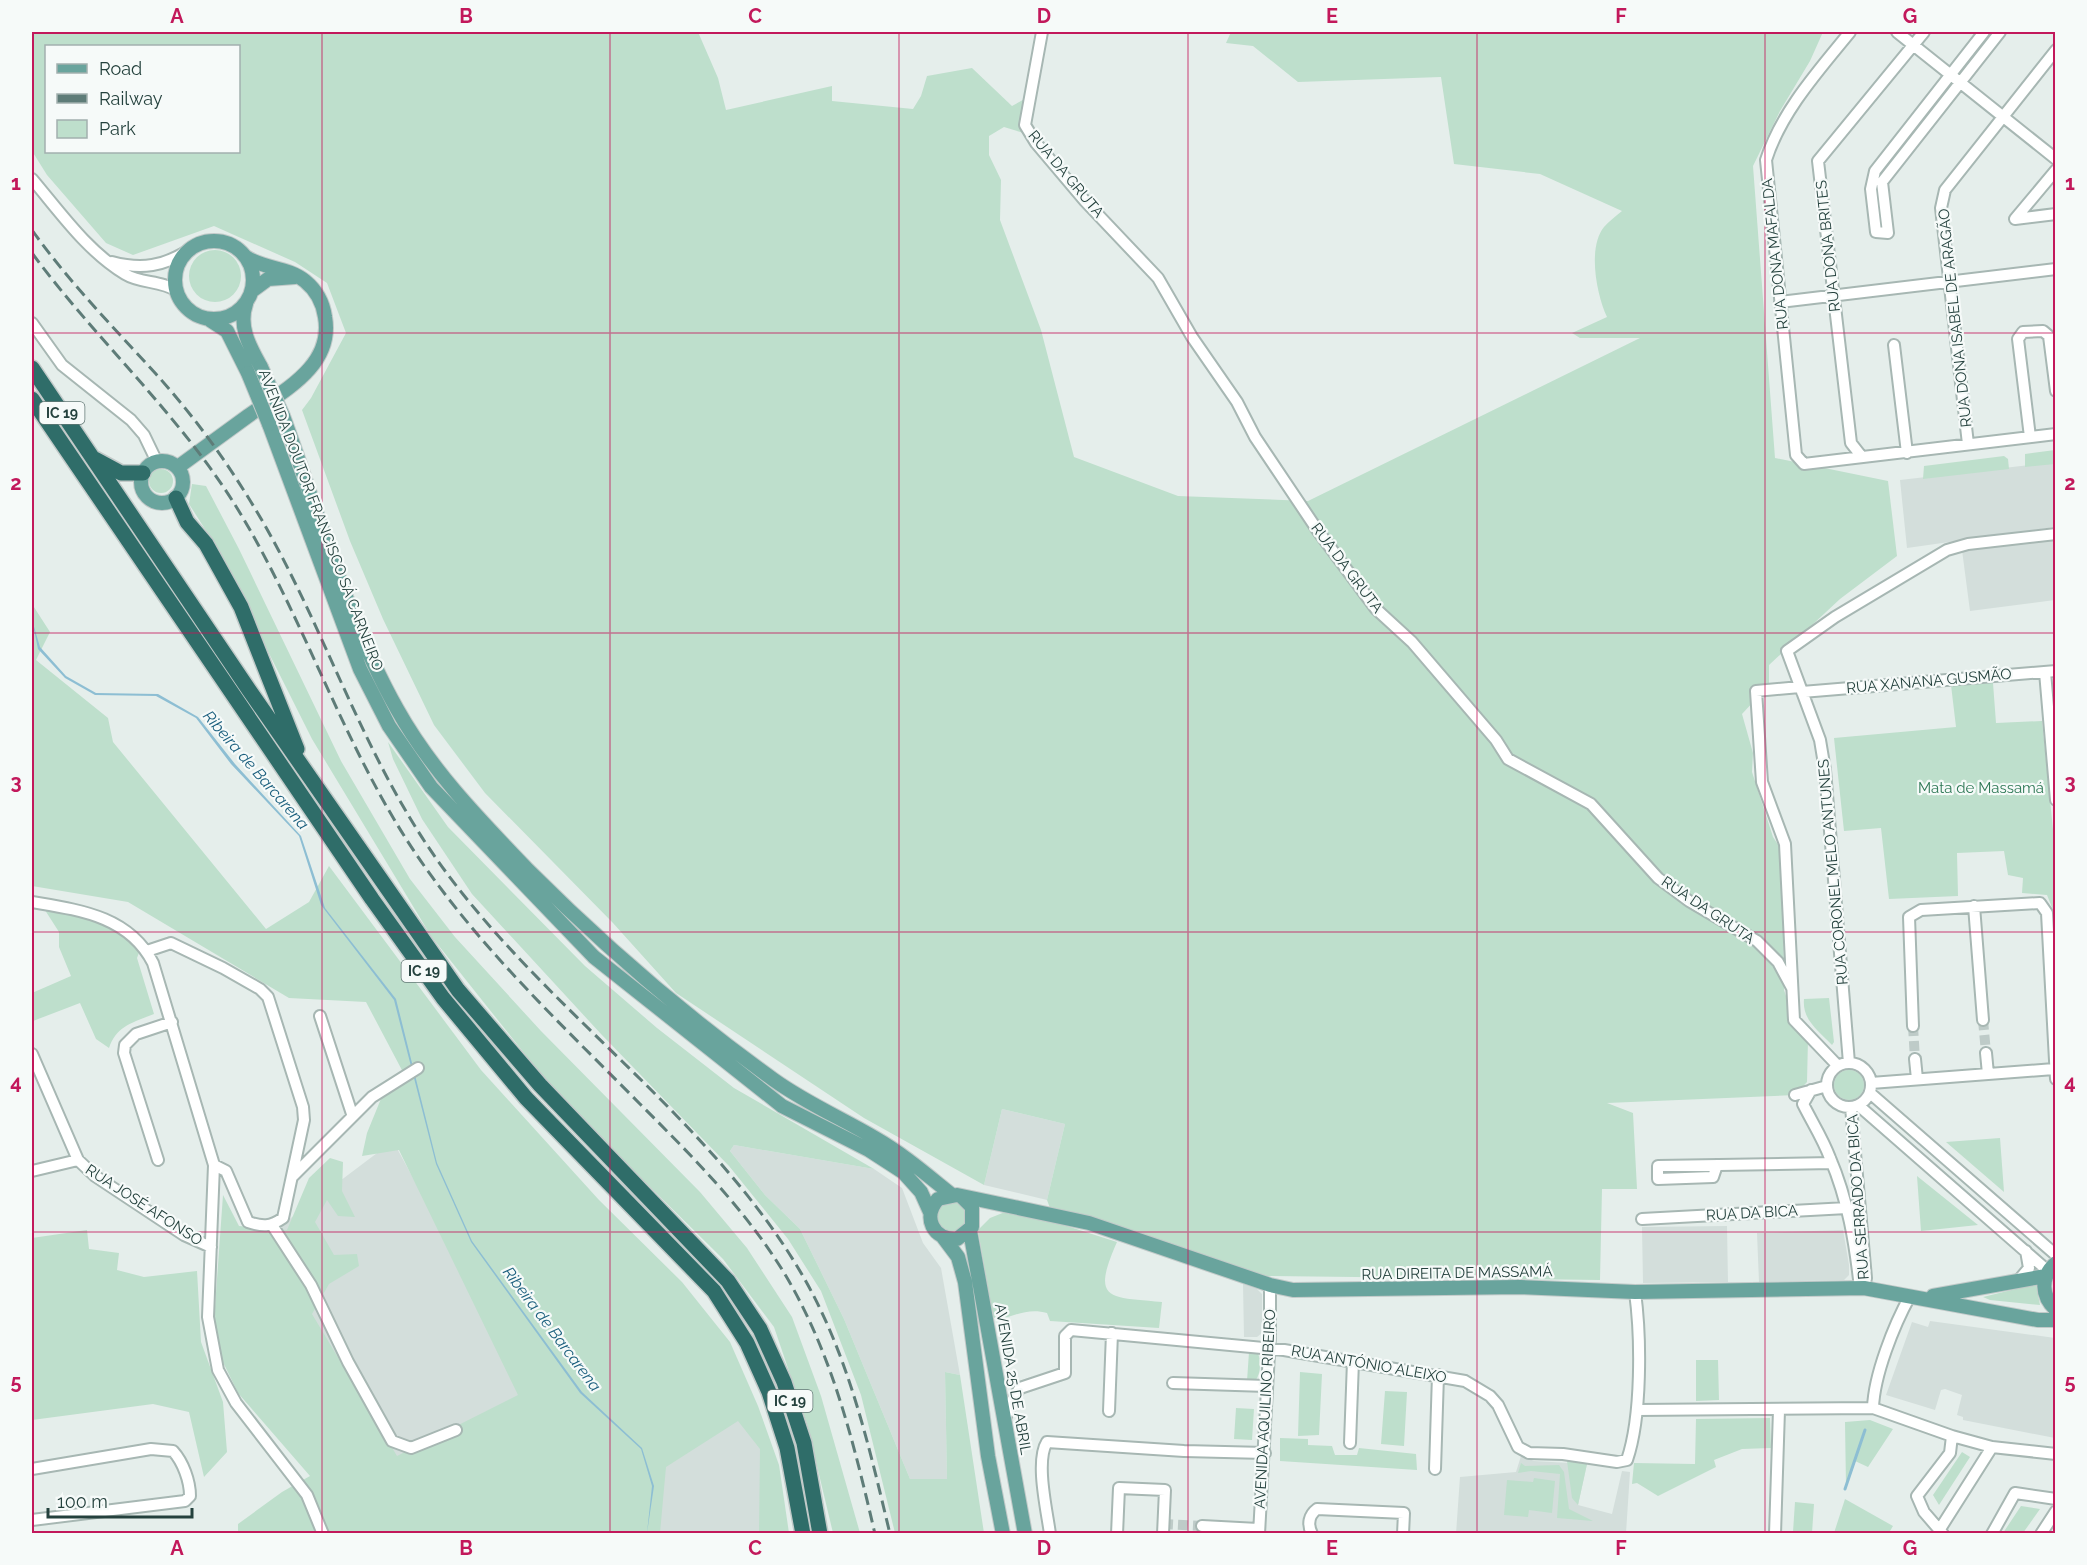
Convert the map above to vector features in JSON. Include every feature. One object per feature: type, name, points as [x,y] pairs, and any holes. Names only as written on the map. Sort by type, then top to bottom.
[{"type":"highway","name":"IC 19","points":[[32,368],[306,772],[458,990],[540,1085],[728,1281],[760,1329],[784,1382],[804,1443],[820,1533]]},
{"type":"highway","name":"IC 19","points":[[32,399],[372,899],[443,998],[526,1098],[714,1291],[747,1343],[769,1392],[787,1448],[803,1533]]},
{"type":"highway","points":[[93,459],[121,473],[143,473]]},
{"type":"highway","points":[[176,498],[187,522],[206,544],[241,607],[306,772]]},
{"type":"main road","points":[[178,468],[283,394],[304,375],[318,356],[325,333],[324,309],[312,289],[297,276],[246,257],[230,244],[209,241],[189,250],[177,269],[177,291],[188,309],[208,319],[229,316],[246,304],[252,290],[253,273],[246,257]]},
{"type":"main road","points":[[252,290],[268,279],[297,276]]},
{"type":"main road","name":"AVENIDA DOUTOR FRANCISCO SÁ CARNEIRO","points":[[246,304],[242,320],[244,331],[283,416],[374,663],[396,708],[423,752],[455,792],[579,921],[645,981],[773,1079],[808,1103],[875,1138],[957,1196]]},
{"type":"main road","name":"AVENIDA DOUTOR FRANCISCO SÁ CARNEIRO","points":[[208,319],[227,331],[248,374],[269,424],[360,669],[389,726],[431,787],[594,957],[782,1106],[869,1150],[903,1172],[921,1192],[930,1212]]},
{"type":"main road","points":[[157,462],[168,462],[178,468],[183,487],[176,498],[163,503],[149,499],[141,487],[143,473],[157,462]]},
{"type":"main road","points":[[943,1237],[957,1239],[972,1226],[972,1207],[957,1196],[938,1199],[930,1212],[932,1227],[958,1257],[965,1282],[988,1456],[1003,1533]]},
{"type":"main road","name":"RUA DIREITA DE MASSAMÁ","points":[[957,1196],[1016,1206],[1089,1223],[1270,1285],[1319,1291],[1520,1287],[1635,1292],[1862,1288],[2038,1320],[2055,1320]]},
{"type":"main road","name":"RUA DIREITA DE MASSAMÁ","points":[[972,1226],[990,1211],[1016,1206]]},
{"type":"main road","name":"AVENIDA 25 DE ABRIL","points":[[972,1226],[1025,1533]]},
{"type":"main road","points":[[2050,1270],[2045,1294],[2055,1310]]},
{"type":"main road","name":"RUA DIREITA DE MASSAMÁ","points":[[1910,1296],[1940,1296],[2018,1281],[2050,1270]]},
{"type":"street","name":"RUA DA GRUTA","points":[[1042,32],[1025,125],[1036,143],[1086,201],[1158,278],[1192,337],[1237,402],[1255,437],[1312,522],[1376,609],[1412,642],[1496,740],[1508,759],[1591,804],[1658,878],[1689,901],[1757,941],[1778,962],[1792,988],[1794,1020],[1844,1065]]},
{"type":"street","name":"RUA DONA MAFALDA","points":[[1850,32],[1798,100],[1772,140],[1766,160],[1796,455],[1804,464],[1862,457]]},
{"type":"street","points":[[1897,32],[2055,159]]},
{"type":"street","name":"RUA DONA BRITES","points":[[1862,457],[1851,443],[1818,161],[1923,32]]},
{"type":"street","points":[[1984,32],[1873,175],[1871,189],[1876,232],[1888,233],[1882,182],[2000,32]]},
{"type":"street","name":"RUA DONA ISABEL DE ARAGÃO","points":[[1968,444],[1941,208],[1945,190],[2055,50]]},
{"type":"street","points":[[2055,170],[2015,219],[2055,214]]},
{"type":"street","points":[[32,179],[106,261],[127,275],[164,284],[177,291]]},
{"type":"street","points":[[106,261],[135,267],[155,266],[189,250]]},
{"type":"street","points":[[1780,302],[2055,269]]},
{"type":"street","points":[[32,323],[62,365],[131,420],[144,435],[157,462]]},
{"type":"street","points":[[2030,437],[2018,339],[2023,332],[2043,331],[2049,336],[2055,391]]},
{"type":"street","points":[[1894,345],[1907,453]]},
{"type":"street","points":[[1862,457],[2055,434]]},
{"type":"street","name":"RUA CORONEL MELO ANTUNES","points":[[1844,1065],[1825,770],[1820,740],[1787,651],[1835,617],[1947,550],[1968,544],[2055,534]]},
{"type":"street","name":"RUA XANANA GUSMÃO","points":[[1792,988],[1785,844],[1762,782],[1756,691],[1801,690],[2050,671]]},
{"type":"street","points":[[2050,671],[2055,800]]},
{"type":"street","points":[[32,902],[77,910],[118,924],[130,932],[147,951],[172,1022],[215,1170],[208,1317],[218,1370],[236,1403],[306,1495],[322,1533]]},
{"type":"street","points":[[1855,1106],[1870,1088],[1917,1079],[1988,1074],[2055,1074],[2045,907],[2031,902],[1974,906],[1921,910],[1909,917],[1913,1026]]},
{"type":"street","points":[[1974,906],[1983,1020]]},
{"type":"street","points":[[147,951],[171,943],[232,973],[260,989],[268,997],[303,1107],[304,1120],[283,1218],[274,1228]]},
{"type":"street","points":[[320,1016],[352,1114]]},
{"type":"street","points":[[158,1160],[124,1053],[125,1045],[136,1034],[172,1022]]},
{"type":"street","points":[[1986,1053],[1988,1074]]},
{"type":"street","points":[[32,1054],[78,1160],[32,1171]]},
{"type":"street","points":[[1916,1059],[1917,1079]]},
{"type":"street","points":[[2050,1270],[1855,1106],[1838,1104],[1828,1093],[1830,1074],[1844,1065],[1861,1067],[1870,1088],[2055,1255]]},
{"type":"street","points":[[291,1178],[352,1114],[372,1097],[418,1068]]},
{"type":"street","points":[[1795,1095],[1827,1086]]},
{"type":"street","name":"RUA SERRADO DA BICA","points":[[1811,1090],[1803,1104],[1832,1163],[1847,1208],[1862,1288]]},
{"type":"street","name":"RUA SERRADO DA BICA","points":[[1855,1106],[1860,1215],[1866,1278],[1862,1288]]},
{"type":"street","name":"RUA JOSÉ AFONSO","points":[[78,1160],[95,1176],[184,1235],[211,1247]]},
{"type":"street","points":[[1717,1165],[1713,1177],[1658,1179],[1658,1166],[1832,1163]]},
{"type":"street","points":[[215,1170],[226,1171],[248,1222],[274,1228]]},
{"type":"street","points":[[1847,1208],[1860,1215]]},
{"type":"street","name":"RUA DA BICA","points":[[1642,1219],[1847,1208]]},
{"type":"street","points":[[274,1228],[311,1286],[348,1362],[392,1441],[411,1448],[456,1430]]},
{"type":"street","points":[[2018,1281],[2029,1268],[2026,1251]]},
{"type":"street","name":"AVENIDA AQUILINO RIBEIRO","points":[[1258,1531],[1265,1453],[1270,1285]]},
{"type":"street","name":"RUA ANTÓNIO ALEIXO","points":[[1004,1421],[1020,1388],[1065,1373],[1065,1336],[1071,1330],[1269,1348],[1465,1381],[1490,1396],[1498,1405],[1518,1447],[1529,1453],[1563,1454],[1617,1462],[1627,1460],[1632,1445],[1637,1410],[1635,1292]]},
{"type":"street","points":[[1872,1408],[1873,1393],[1901,1312],[1910,1296]]},
{"type":"street","points":[[1109,1411],[1112,1333]]},
{"type":"street","points":[[1350,1443],[1353,1361]]},
{"type":"street","points":[[1435,1469],[1438,1375]]},
{"type":"street","points":[[1173,1383],[1267,1386]]},
{"type":"street","points":[[1637,1410],[1872,1408],[1952,1436],[1992,1447],[2055,1454]]},
{"type":"street","points":[[1775,1533],[1779,1410]]},
{"type":"street","points":[[1952,1436],[1950,1453],[1917,1496],[1924,1512],[1941,1531],[1992,1447]]},
{"type":"street","points":[[1050,1533],[1042,1464],[1043,1449],[1047,1442],[1184,1451],[1265,1453]]},
{"type":"street","points":[[32,1469],[151,1449],[173,1451],[178,1457],[190,1486],[190,1496],[185,1501],[32,1520]]},
{"type":"street","points":[[1117,1533],[1119,1488],[1166,1490],[1162,1533]]},
{"type":"street","points":[[1992,1533],[2015,1493],[2055,1499]]},
{"type":"street","points":[[1312,1533],[1311,1514],[1317,1509],[1404,1513],[1402,1533]]},
{"type":"street","points":[[2041,1533],[2055,1511]]},
{"type":"street","points":[[1202,1526],[1258,1531]]},
{"type":"shaded area","points":[[2055,462],[2055,527],[1907,548],[1900,480]]},
{"type":"shaded area","points":[[2055,539],[2055,600],[1970,611],[1962,550]]},
{"type":"shaded area","points":[[1002,1109],[1065,1124],[1047,1200],[984,1185]]},
{"type":"shaded area","points":[[393,1141],[532,1398],[396,1481],[267,1236]]},
{"type":"shaded area","points":[[734,1145],[874,1169],[902,1188],[923,1243],[941,1268],[960,1375],[945,1372],[947,1479],[910,1479],[844,1319],[800,1229],[765,1195],[730,1151]]},
{"type":"shaded area","points":[[1727,1226],[1728,1282],[1643,1283],[1642,1227]]},
{"type":"shaded area","points":[[1843,1230],[1849,1265],[1849,1275],[1844,1280],[1759,1282],[1757,1233]]},
{"type":"shaded area","points":[[1243,1284],[1257,1289],[1262,1294],[1262,1333],[1257,1337],[1244,1337]]},
{"type":"shaded area","points":[[1930,1321],[2055,1338],[2055,1438],[1963,1420],[1963,1417],[1957,1415],[1962,1395],[1945,1389],[1941,1390],[1935,1410],[1886,1395],[1912,1322],[1928,1327]]},
{"type":"shaded area","points":[[754,1419],[773,1462],[769,1533],[654,1534],[660,1454],[725,1421]]},
{"type":"shaded area","points":[[1521,1456],[1534,1461],[1587,1464],[1578,1505],[1612,1514],[1622,1471],[1630,1472],[1626,1533],[1456,1534],[1460,1477],[1516,1472]]},
{"type":"green space","points":[[32,32],[698,32],[718,78],[726,110],[832,86],[832,101],[913,109],[921,96],[927,76],[972,68],[1012,106],[1030,96],[1027,134],[1004,127],[989,136],[989,155],[1001,180],[1000,220],[1041,330],[1074,457],[1178,496],[1308,501],[1640,338],[1580,338],[1572,333],[1607,317],[1597,285],[1596,247],[1604,227],[1622,211],[1540,174],[1454,164],[1441,77],[1298,82],[1253,46],[1226,43],[1231,32],[1823,32],[1810,61],[1780,111],[1753,166],[1775,458],[1888,481],[1897,556],[1840,599],[1769,665],[1769,685],[1742,714],[1753,753],[1752,772],[1773,837],[1783,852],[1784,990],[1794,1020],[1808,1039],[1807,1082],[1795,1095],[1607,1103],[1633,1113],[1637,1189],[1602,1189],[1600,1280],[1267,1276],[1050,1208],[1047,1200],[1065,1124],[1002,1109],[984,1185],[864,1118],[676,993],[613,923],[485,793],[434,725],[383,619],[350,541],[302,410],[311,398],[346,333],[327,283],[295,262],[214,226],[133,255],[106,243],[47,175],[32,151]]},
{"type":"green space","points":[[215,250],[229,254],[237,262],[241,276],[237,290],[229,298],[215,302],[201,298],[193,290],[189,276],[193,262],[201,254]]},
{"type":"green space","points":[[2055,450],[2055,464],[2025,467],[2025,454]]},
{"type":"green space","points":[[2004,456],[2008,459],[2009,469],[1923,479],[1924,466]]},
{"type":"green space","points":[[161,469],[170,472],[173,481],[170,490],[161,493],[152,490],[149,481],[152,472]]},
{"type":"green space","points":[[192,484],[206,486],[239,549],[341,761],[410,879],[455,937],[541,1031],[700,1192],[747,1248],[792,1317],[821,1396],[860,1533],[833,1533],[807,1424],[774,1327],[723,1259],[559,1097],[431,936],[312,739],[212,540],[189,504]]},
{"type":"green space","points":[[32,604],[50,632],[36,660],[108,718],[113,742],[266,929],[309,902],[329,866],[481,1070],[599,1200],[682,1282],[730,1342],[758,1406],[779,1465],[789,1533],[759,1533],[760,1449],[738,1421],[666,1467],[660,1533],[238,1533],[238,1524],[282,1492],[310,1476],[238,1393],[221,1358],[214,1321],[223,1195],[239,1226],[287,1230],[309,1178],[330,1158],[343,1162],[342,1191],[355,1217],[338,1216],[327,1200],[315,1222],[334,1255],[357,1254],[359,1266],[329,1284],[312,1314],[397,1456],[518,1395],[399,1150],[362,1156],[367,1133],[387,1084],[404,1074],[366,1002],[289,998],[128,902],[32,886]]},
{"type":"green space","name":"Mata de Massamá","points":[[1993,683],[1996,723],[2042,721],[2055,849],[2055,915],[2047,895],[2022,893],[2023,878],[2008,875],[2004,851],[1957,853],[1958,896],[1889,899],[1881,828],[1844,831],[1834,738],[1956,727],[1951,685]]},
{"type":"green space","points":[[388,742],[448,827],[585,966],[657,1028],[734,1088],[874,1169],[734,1145],[730,1151],[765,1195],[800,1229],[844,1319],[910,1479],[947,1479],[945,1372],[960,1375],[984,1533],[895,1533],[861,1395],[821,1291],[788,1239],[729,1166],[601,1034],[472,894],[422,819],[393,759]]},
{"type":"green space","points":[[43,907],[115,926],[140,950],[137,958],[154,1014],[133,1022],[121,1030],[109,1048],[96,1039],[80,1003],[33,1021],[32,993],[71,976],[59,947],[59,932]]},
{"type":"green space","points":[[1829,998],[1834,1042],[1832,1045],[1808,1019],[1804,1006],[1804,999]]},
{"type":"green space","points":[[1849,1070],[1860,1074],[1864,1085],[1860,1096],[1849,1100],[1838,1096],[1834,1085],[1838,1074]]},
{"type":"green space","points":[[2000,1138],[2004,1192],[1946,1142]]},
{"type":"green space","points":[[1917,1176],[1978,1225],[1921,1231]]},
{"type":"green space","points":[[952,1201],[963,1205],[967,1216],[963,1227],[952,1231],[941,1227],[937,1216],[941,1205]]},
{"type":"green space","points":[[1005,1212],[1023,1212],[1117,1242],[1105,1276],[1106,1286],[1117,1296],[1162,1302],[1159,1328],[1050,1321],[1047,1313],[1034,1311],[999,1320],[993,1317],[978,1230],[990,1218]]},
{"type":"green space","points":[[87,1230],[89,1249],[119,1253],[117,1270],[144,1277],[197,1271],[201,1342],[223,1402],[227,1452],[204,1477],[189,1412],[153,1404],[32,1420],[32,1238]]},
{"type":"green space","points":[[2036,1284],[2040,1305],[1990,1300],[1983,1297]]},
{"type":"green space","points":[[1249,1352],[1258,1353],[1259,1356],[1259,1371],[1255,1381],[1247,1381]]},
{"type":"green space","points":[[1696,1360],[1718,1360],[1719,1400],[1696,1401]]},
{"type":"green space","points":[[1300,1372],[1322,1374],[1319,1435],[1298,1436]]},
{"type":"green space","points":[[1385,1391],[1407,1392],[1404,1446],[1381,1444]]},
{"type":"green space","points":[[1236,1408],[1254,1409],[1252,1440],[1234,1439]]},
{"type":"green space","points":[[1770,1418],[1771,1448],[1742,1449],[1714,1460],[1716,1467],[1658,1496],[1637,1483],[1632,1484],[1634,1463],[1695,1464],[1696,1419]]},
{"type":"green space","points":[[1870,1420],[1893,1429],[1868,1467],[1855,1461],[1846,1487],[1845,1422]]},
{"type":"green space","points":[[1280,1438],[1308,1439],[1308,1445],[1332,1446],[1335,1455],[1357,1455],[1359,1448],[1416,1454],[1417,1470],[1280,1461]]},
{"type":"green space","points":[[1962,1452],[1970,1457],[1939,1505],[1933,1495]]},
{"type":"green space","points":[[1567,1461],[1587,1464],[1578,1505],[1572,1498]]},
{"type":"green space","points":[[1521,1463],[1525,1466],[1559,1465],[1564,1472],[1569,1509],[1593,1521],[1557,1518],[1560,1474],[1531,1471],[1518,1473]]},
{"type":"green space","points":[[1534,1478],[1555,1481],[1552,1513],[1529,1510],[1528,1517],[1504,1515],[1507,1480],[1533,1482]]},
{"type":"green space","points":[[1845,1499],[1893,1526],[1890,1531],[1893,1533],[1834,1533]]},
{"type":"green space","points":[[1795,1502],[1814,1504],[1812,1533],[1793,1532]]},
{"type":"green space","points":[[2021,1506],[2040,1509],[2023,1533],[2003,1533]]},
{"type":"water","points":[[32,620],[40,647],[66,676],[96,693],[158,694],[198,717],[235,764],[301,836],[325,908],[396,999],[437,1163],[472,1241],[582,1392],[642,1448],[654,1486],[647,1533],[652,1486],[641,1449],[580,1393],[471,1242],[436,1164],[394,1000],[321,905],[299,836],[231,764],[196,718],[156,696],[95,695],[65,678],[38,649]]},
{"type":"waterway","points":[[1845,1489],[1865,1430]]},
{"type":"tunnel","points":[[1983,1020],[1986,1053]]},
{"type":"tunnel","points":[[1913,1026],[1915,1059]]},
{"type":"tunnel","points":[[1163,1524],[1202,1526]]},
{"type":"railway","points":[[32,230],[76,286],[182,404],[218,452],[251,502],[299,591],[385,774],[438,861],[481,916],[527,967],[676,1115],[723,1166],[766,1220],[804,1278],[833,1339],[856,1403],[890,1534]]},
{"type":"railway","points":[[32,253],[83,317],[190,441],[237,508],[285,597],[372,780],[425,867],[500,961],[699,1165],[737,1207],[771,1252],[802,1306],[829,1369],[850,1434],[875,1534]]},
{"type":"water label","name":"Ribeira de Barcarena","points":[[256,770]]},
{"type":"water label","name":"Ribeira de Barcarena","points":[[552,1329]]}]
